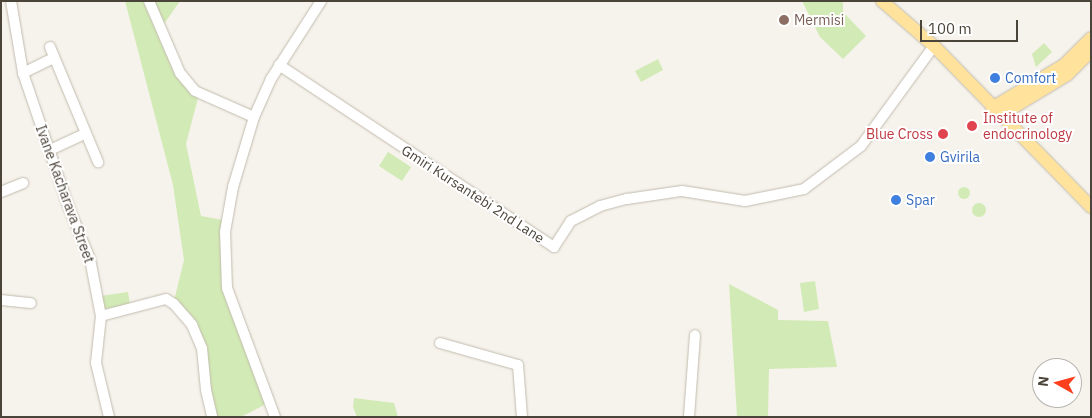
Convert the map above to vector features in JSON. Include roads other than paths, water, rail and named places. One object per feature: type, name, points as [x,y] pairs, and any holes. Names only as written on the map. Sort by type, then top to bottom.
[{"type":"main road","points":[[882,1],[934,46],[995,112],[1091,207]]},
{"type":"main road","points":[[995,112],[1027,92],[1089,45]]},
{"type":"street","name":"Ivane Kacharava Street","points":[[12,1],[23,73],[69,208],[88,251],[101,316],[96,363],[109,417]]},
{"type":"street","points":[[149,1],[180,73],[195,91],[254,117]]},
{"type":"street","points":[[275,417],[227,288],[224,261],[225,232],[233,187],[254,117],[280,65],[321,1]]},
{"type":"street","name":"Gmiri Kursantebi 2nd Lane","points":[[280,65],[554,247],[571,220],[600,206],[627,198],[682,191],[745,201],[804,189],[861,146],[934,46]]},
{"type":"street","points":[[50,47],[98,162]]},
{"type":"street","points":[[23,73],[54,58]]},
{"type":"street","points":[[50,150],[85,134]]},
{"type":"street","points":[[1,192],[23,183]]},
{"type":"street","points":[[101,316],[166,299],[174,304],[192,325],[202,348],[206,390],[212,417]]},
{"type":"street","points":[[1,300],[31,303]]},
{"type":"street","points":[[689,417],[696,335]]},
{"type":"street","points":[[440,343],[518,365],[522,417]]},
{"type":"place","name":"Mermisi","points":[[784,20]]},
{"type":"place","name":"Comfort","points":[[995,78]]},
{"type":"place","name":"Institute of endocrinology","points":[[972,126]]},
{"type":"place","name":"Blue Cross","points":[[943,134]]},
{"type":"place","name":"Gvirila","points":[[930,157]]},
{"type":"place","name":"Spar","points":[[896,200]]}]
